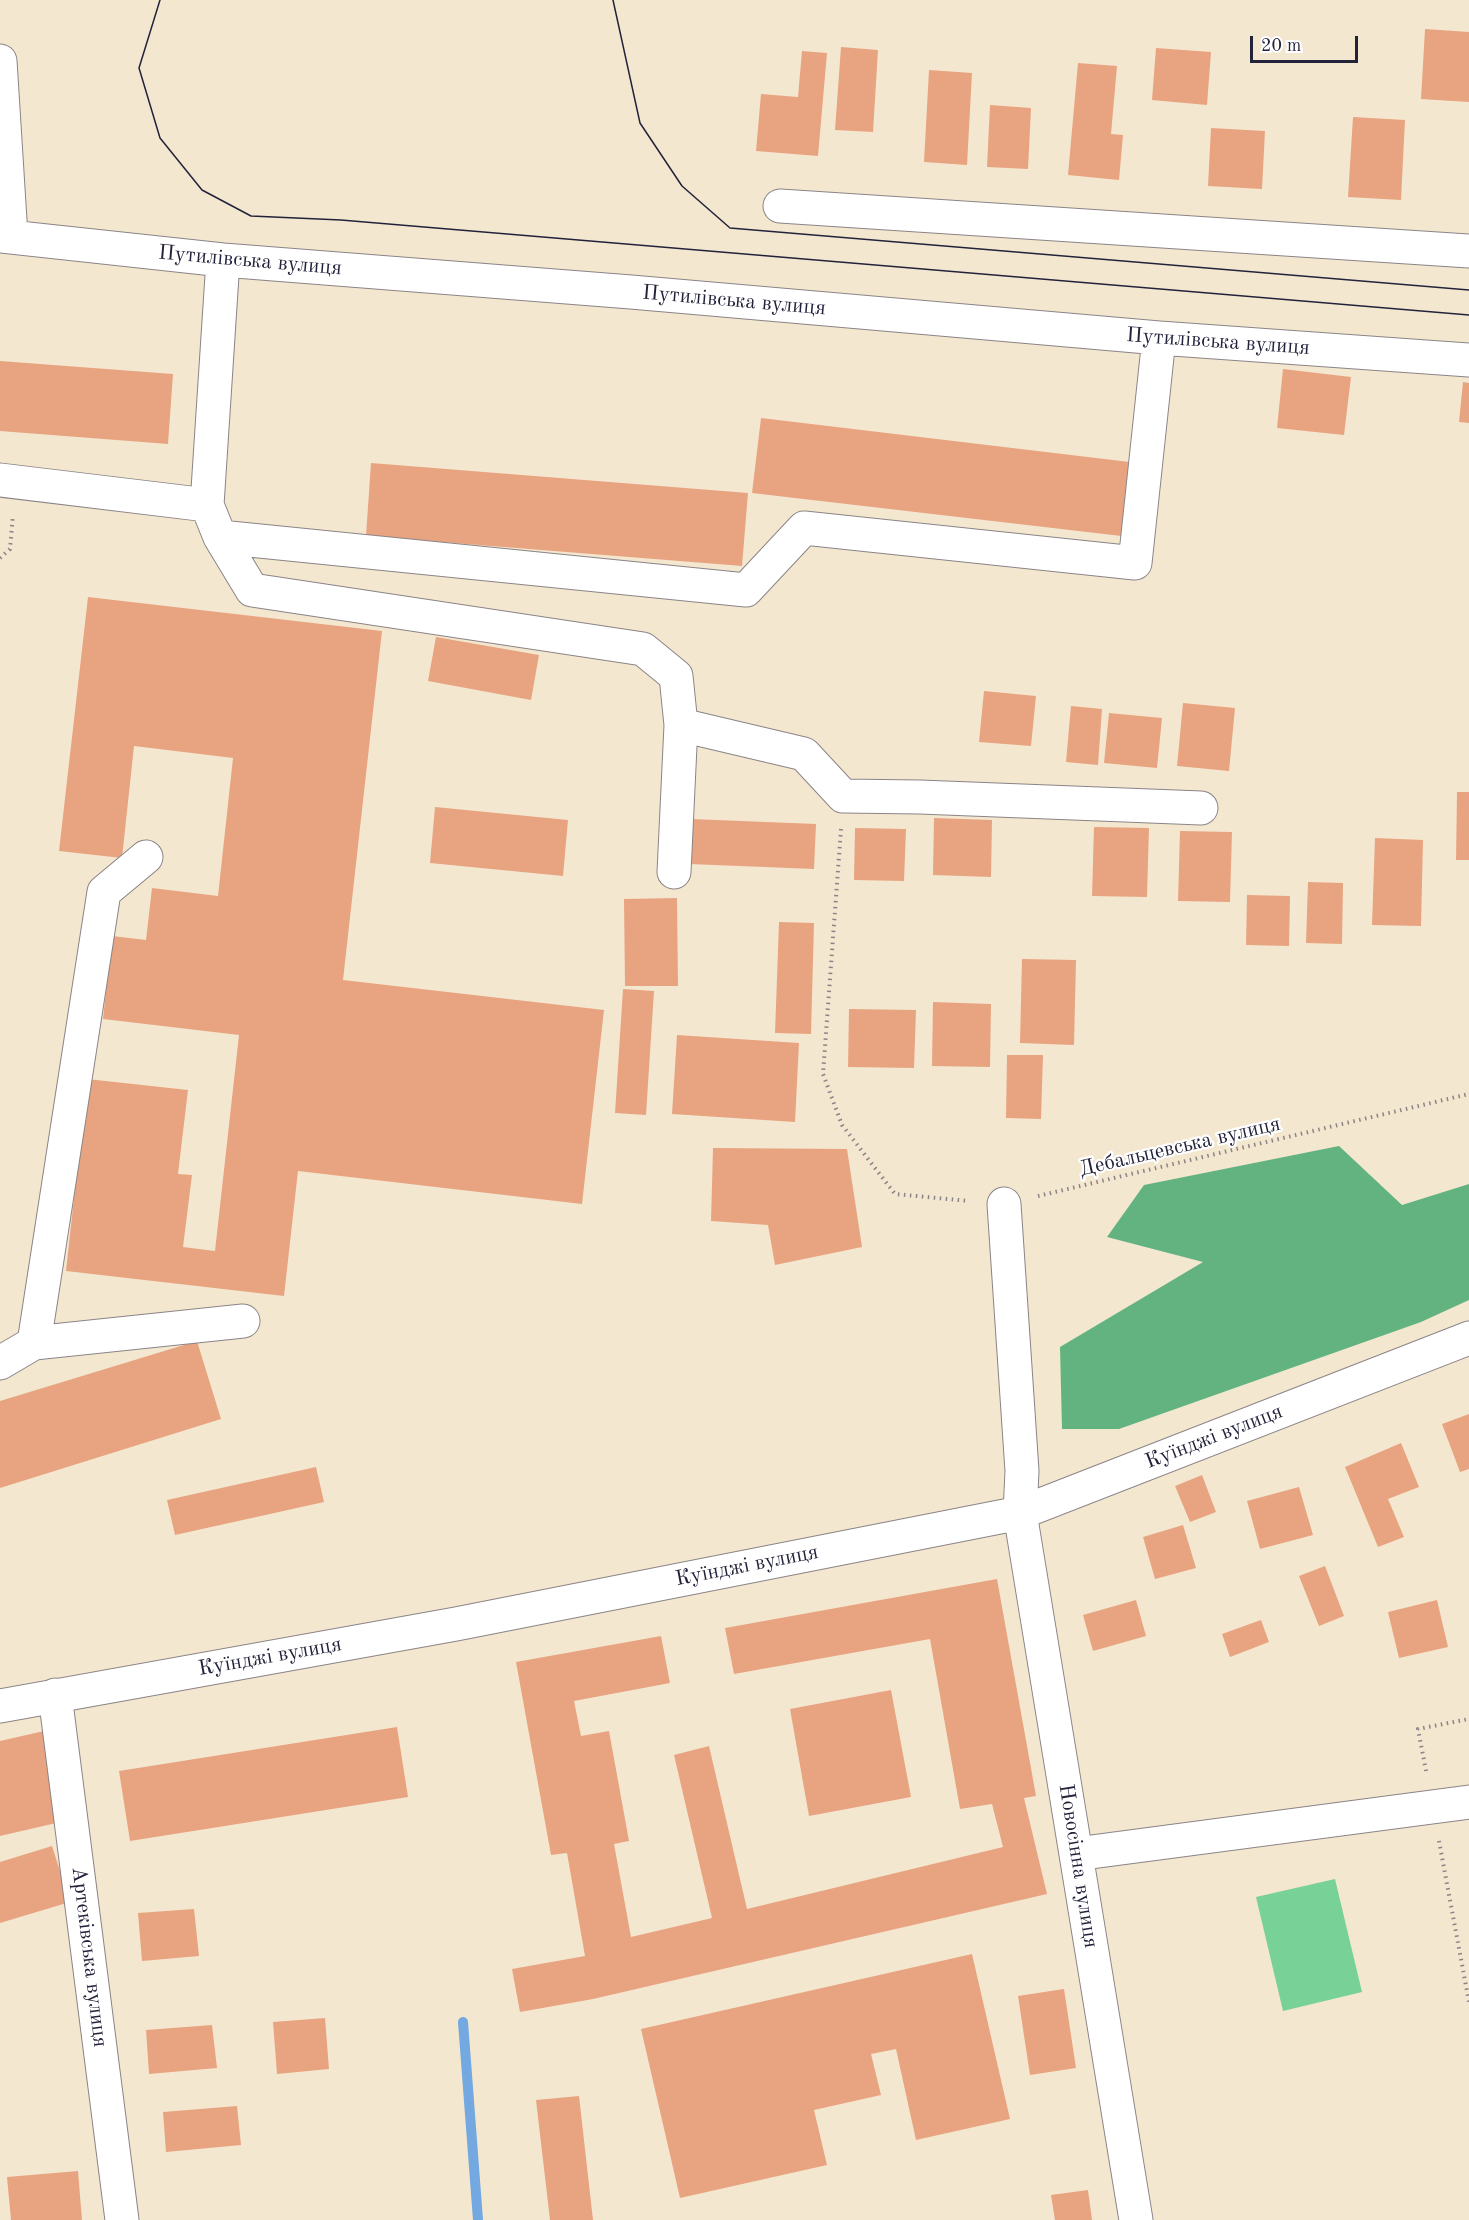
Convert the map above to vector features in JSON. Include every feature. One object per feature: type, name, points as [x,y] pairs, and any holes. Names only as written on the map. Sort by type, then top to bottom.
[{"type":"street","points":[[0,61],[6,236]]},
{"type":"street","points":[[780,206],[1469,251]]},
{"type":"street","name":"Путилівська вулиця","points":[[6,236],[223,260],[631,292],[1159,338],[1469,360]]},
{"type":"street","points":[[223,260],[207,505],[220,537],[252,590],[643,649],[675,676],[681,725],[674,872]]},
{"type":"street","points":[[220,537],[746,590],[804,528],[1135,563],[1159,338]]},
{"type":"street","points":[[8,481],[207,505]]},
{"type":"street","points":[[681,725],[804,754],[843,796],[920,796],[1201,808]]},
{"type":"street","points":[[34,1343],[104,892],[146,857]]},
{"type":"street","name":"Новосінна вулиця","points":[[1004,1204],[1022,1471],[1020,1513],[1136,2220]]},
{"type":"street","points":[[0,1363],[34,1343],[243,1321]]},
{"type":"street","name":"Куїнджі вулиця","points":[[0,1706],[456,1624],[1020,1513],[1469,1338]]},
{"type":"street","name":"Артеківська вулиця","points":[[55,1695],[122,2220]]},
{"type":"street","points":[[1076,1854],[1469,1802]]},
{"type":"path","points":[[0,558],[10,549],[8,481]]},
{"type":"path","name":"Дебальцевська вулиця","points":[[843,796],[824,1074],[842,1125],[895,1194],[1004,1204],[1469,1094]]},
{"type":"green space","points":[[1339,1146],[1402,1205],[1469,1184],[1469,1300],[1421,1322],[1119,1429],[1062,1429],[1060,1347],[1203,1262],[1107,1237],[1144,1185]]},
{"type":"green space","points":[[1335,1879],[1362,1992],[1283,2011],[1256,1897]]},
{"type":"building","points":[[1425,29],[1469,32],[1469,102],[1421,99]]},
{"type":"building","points":[[841,47],[878,50],[873,132],[835,130]]},
{"type":"building","points":[[1156,48],[1211,52],[1207,105],[1152,100]]},
{"type":"building","points":[[802,51],[827,53],[818,156],[756,151],[761,94],[798,97]]},
{"type":"building","points":[[1078,63],[1117,66],[1111,134],[1123,135],[1119,180],[1068,175]]},
{"type":"building","points":[[929,70],[972,73],[967,165],[924,162]]},
{"type":"building","points":[[990,105],[1031,108],[1028,169],[987,167]]},
{"type":"building","points":[[1353,117],[1405,120],[1401,200],[1348,197]]},
{"type":"building","points":[[1211,128],[1265,131],[1262,189],[1208,186]]},
{"type":"building","points":[[0,361],[173,374],[168,444],[0,431]]},
{"type":"building","points":[[1283,369],[1351,377],[1344,435],[1277,428]]},
{"type":"building","points":[[1463,382],[1469,383],[1469,423],[1459,422]]},
{"type":"building","points":[[761,418],[1138,463],[1130,537],[752,493]]},
{"type":"building","points":[[371,463],[748,493],[742,566],[366,536]]},
{"type":"building","points":[[88,597],[382,631],[343,980],[604,1010],[582,1204],[298,1171],[284,1296],[66,1271],[87,1079],[188,1090],[178,1174],[192,1175],[183,1247],[215,1251],[239,1035],[103,1019],[112,936],[146,940],[152,888],[218,896],[233,758],[134,746],[122,858],[59,851]]},
{"type":"building","points":[[436,637],[539,655],[531,700],[428,681]]},
{"type":"building","points":[[984,691],[1036,696],[1031,746],[979,742]]},
{"type":"building","points":[[1183,703],[1235,708],[1229,771],[1177,766]]},
{"type":"building","points":[[1071,706],[1102,709],[1098,765],[1066,762]]},
{"type":"building","points":[[1109,713],[1162,718],[1157,768],[1104,763]]},
{"type":"building","points":[[1457,792],[1469,792],[1469,860],[1456,860]]},
{"type":"building","points":[[435,807],[568,820],[563,876],[430,863]]},
{"type":"building","points":[[934,818],[992,820],[991,877],[933,875]]},
{"type":"building","points":[[691,819],[816,824],[814,869],[689,864]]},
{"type":"building","points":[[1094,827],[1149,828],[1147,897],[1092,896]]},
{"type":"building","points":[[855,828],[906,829],[904,881],[854,880]]},
{"type":"building","points":[[1180,831],[1232,832],[1230,902],[1178,901]]},
{"type":"building","points":[[1375,838],[1423,840],[1421,926],[1372,925]]},
{"type":"building","points":[[1308,882],[1343,883],[1342,944],[1306,943]]},
{"type":"building","points":[[1247,895],[1290,896],[1289,946],[1246,945]]},
{"type":"building","points":[[677,898],[678,986],[625,986],[624,899]]},
{"type":"building","points":[[779,922],[814,923],[811,1034],[775,1033]]},
{"type":"building","points":[[1022,959],[1076,960],[1074,1045],[1020,1043]]},
{"type":"building","points":[[623,989],[654,991],[646,1115],[615,1113]]},
{"type":"building","points":[[933,1002],[991,1004],[990,1067],[932,1066]]},
{"type":"building","points":[[849,1009],[916,1010],[914,1068],[848,1067]]},
{"type":"building","points":[[677,1035],[799,1043],[795,1122],[672,1114]]},
{"type":"building","points":[[1007,1055],[1043,1055],[1041,1119],[1006,1118]]},
{"type":"building","points":[[713,1148],[847,1149],[862,1247],[775,1265],[768,1225],[711,1221]]},
{"type":"building","points":[[197,1341],[221,1419],[0,1488],[0,1401]]},
{"type":"building","points":[[1469,1414],[1469,1469],[1460,1472],[1442,1424]]},
{"type":"building","points":[[1401,1443],[1419,1487],[1388,1499],[1404,1537],[1378,1547],[1345,1467]]},
{"type":"building","points":[[316,1467],[324,1502],[175,1535],[167,1500]]},
{"type":"building","points":[[1202,1475],[1216,1512],[1190,1522],[1175,1486]]},
{"type":"building","points":[[1299,1487],[1313,1535],[1260,1549],[1247,1501]]},
{"type":"building","points":[[1183,1525],[1196,1568],[1155,1579],[1143,1537]]},
{"type":"building","points":[[1325,1566],[1344,1616],[1319,1626],[1299,1576]]},
{"type":"building","points":[[997,1579],[1036,1796],[1024,1798],[1047,1894],[593,1999],[520,2012],[512,1969],[585,1956],[567,1853],[551,1855],[516,1662],[661,1636],[670,1683],[574,1701],[581,1736],[609,1731],[629,1841],[614,1844],[631,1937],[712,1918],[674,1755],[709,1746],[747,1909],[1003,1847],[992,1804],[960,1809],[930,1639],[734,1674],[725,1628]]},
{"type":"building","points":[[1136,1600],[1146,1636],[1093,1651],[1083,1615]]},
{"type":"building","points":[[1437,1600],[1448,1647],[1399,1658],[1388,1612]]},
{"type":"building","points":[[1261,1620],[1269,1642],[1230,1657],[1222,1634]]},
{"type":"building","points":[[891,1690],[911,1797],[809,1816],[790,1709]]},
{"type":"building","points":[[397,1727],[408,1797],[130,1841],[119,1771]]},
{"type":"building","points":[[44,1731],[65,1821],[0,1836],[0,1741]]},
{"type":"building","points":[[52,1846],[70,1902],[0,1923],[0,1862]]},
{"type":"building","points":[[194,1909],[199,1956],[142,1961],[138,1913]]},
{"type":"building","points":[[972,1954],[1010,2119],[916,2140],[896,2049],[871,2054],[881,2095],[814,2110],[827,2165],[680,2198],[641,2029]]},
{"type":"building","points":[[1064,1989],[1076,2068],[1030,2075],[1018,1996]]},
{"type":"building","points":[[325,2018],[329,2069],[277,2074],[273,2022]]},
{"type":"building","points":[[212,2025],[217,2068],[149,2074],[146,2030]]},
{"type":"building","points":[[579,2096],[593,2220],[550,2220],[536,2100]]},
{"type":"building","points":[[237,2106],[241,2145],[166,2152],[163,2112]]},
{"type":"building","points":[[78,2171],[82,2220],[11,2220],[7,2177]]},
{"type":"building","points":[[1088,2190],[1092,2220],[1055,2220],[1051,2195]]},
{"type":"waterway","points":[[463,2022],[478,2220]]},
{"type":"tram line","points":[[160,0],[139,68],[160,138],[202,190],[251,216],[341,220],[1469,315]]},
{"type":"tram line","points":[[613,0],[640,123],[682,186],[730,228],[1469,290]]}]
